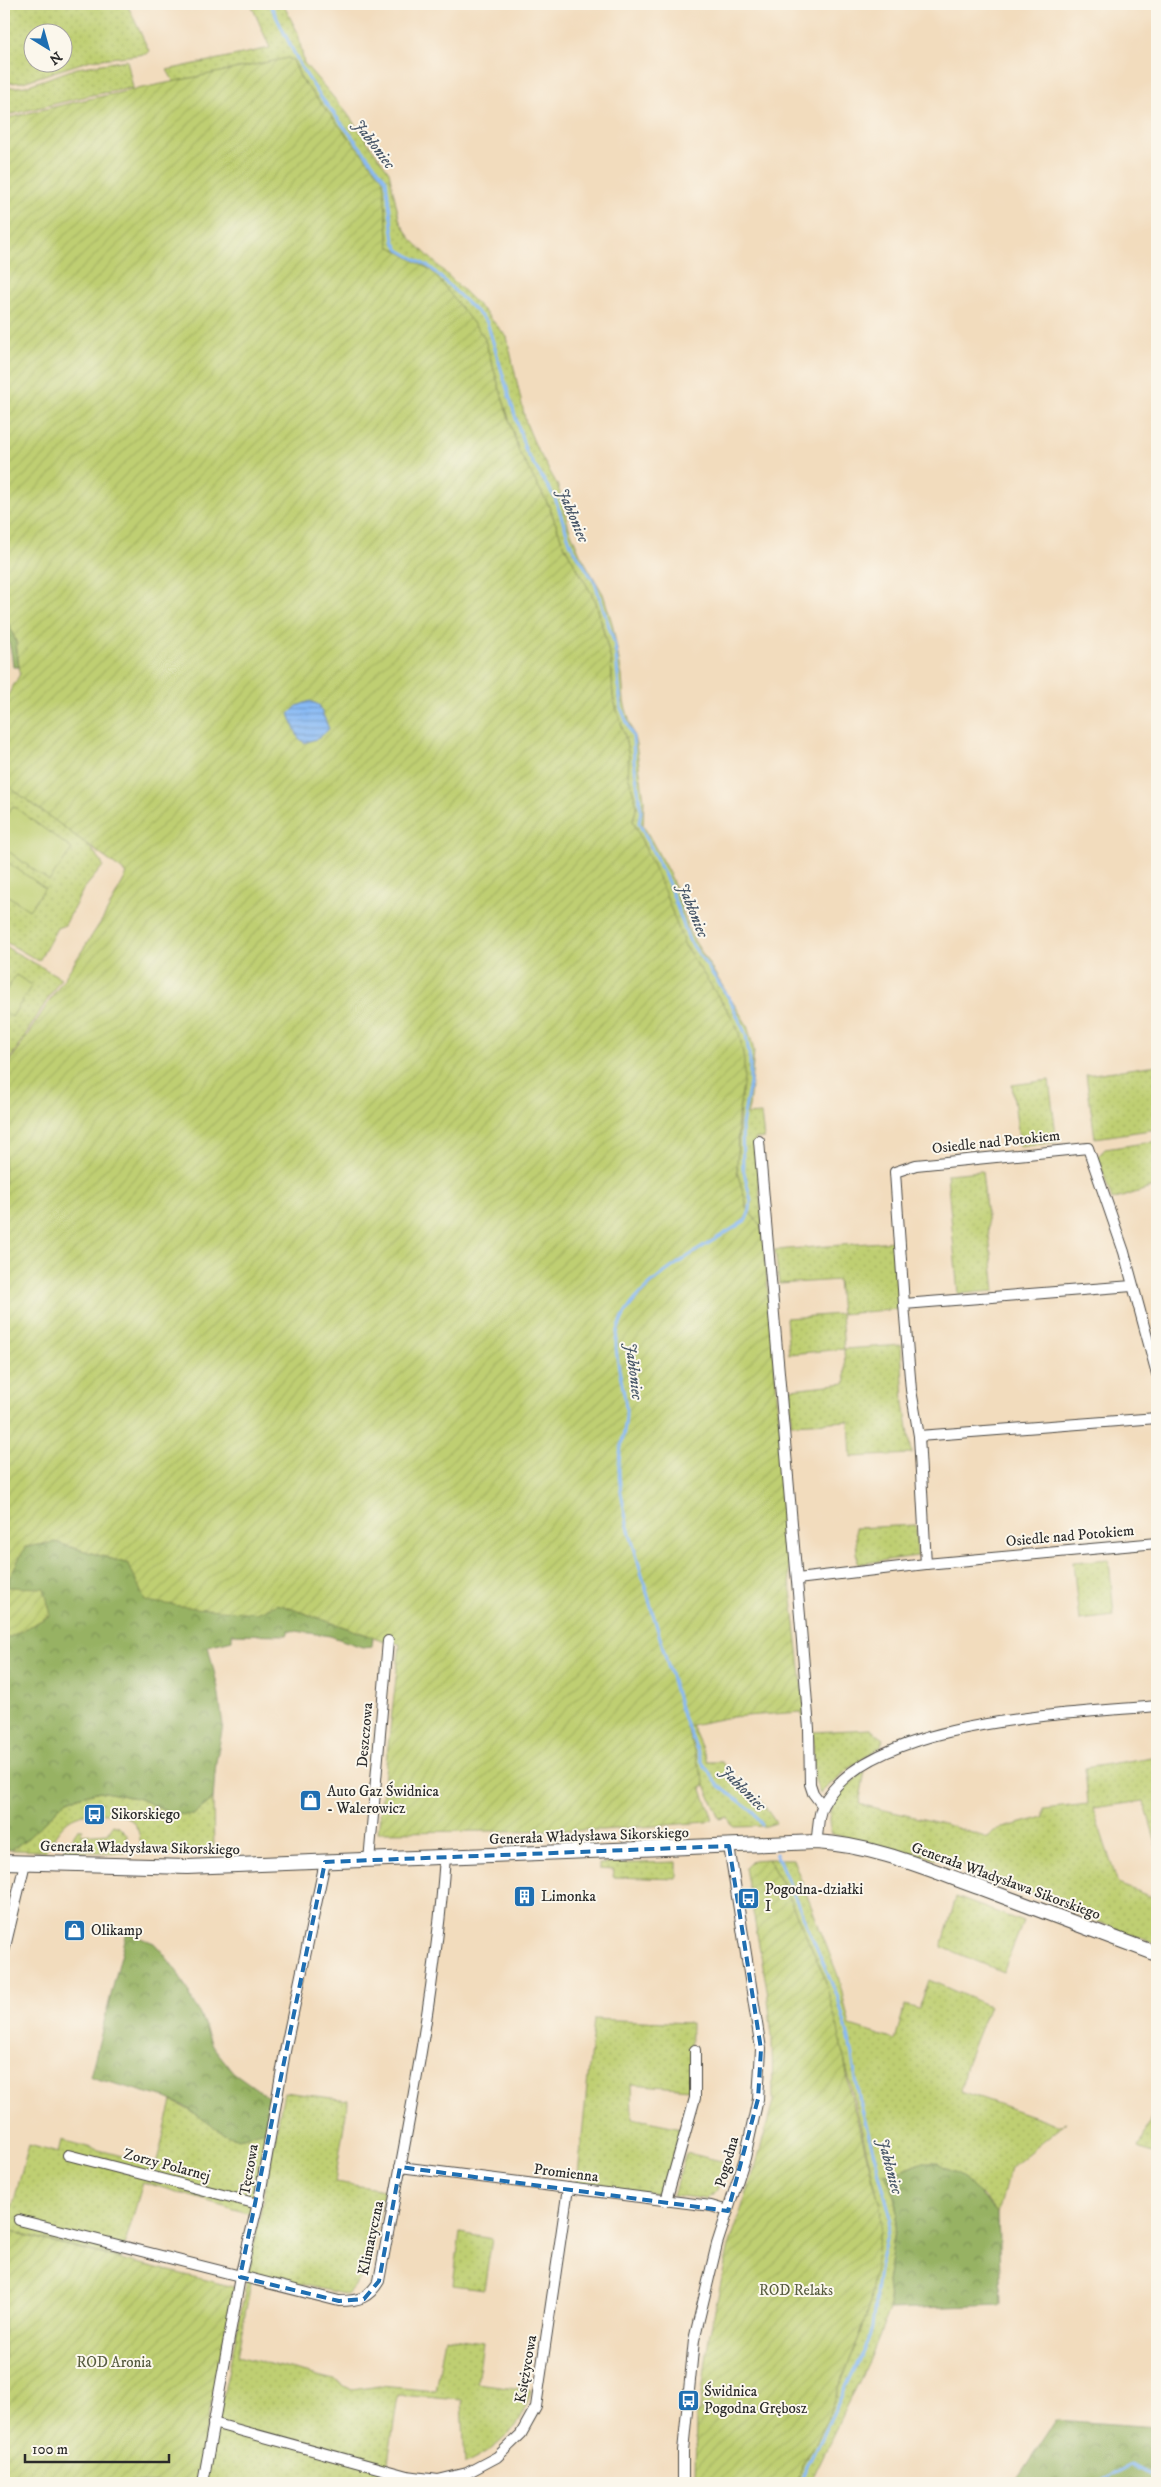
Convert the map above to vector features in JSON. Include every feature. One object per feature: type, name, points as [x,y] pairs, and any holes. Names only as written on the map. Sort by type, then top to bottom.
[{"type":"street","points":[[759,1140],[808,1721],[810,1784],[812,1793],[822,1805]]},
{"type":"street","name":"Osiedle nad Potokiem","points":[[926,1564],[919,1436],[911,1390],[895,1172],[916,1165],[1088,1148],[1124,1252],[1157,1374]]},
{"type":"street","points":[[904,1304],[1132,1286]]},
{"type":"street","points":[[919,1436],[1157,1418]]},
{"type":"street","name":"Osiedle nad Potokiem","points":[[796,1579],[926,1564],[1157,1543]]},
{"type":"street","name":"Deszczowa","points":[[369,1861],[388,1642]]},
{"type":"street","points":[[816,1842],[822,1805],[833,1790],[870,1760],[897,1746],[942,1732],[1004,1722],[1157,1706]]},
{"type":"street","name":"Generała Władysława Sikorskiego","points":[[4,1862],[187,1867],[325,1866],[369,1861],[816,1842],[864,1849],[924,1867],[1157,1954]]},
{"type":"street","name":"Pogodna","points":[[683,2483],[683,2451],[694,2340],[717,2244],[745,2158],[758,2099],[761,2049],[729,1846]]},
{"type":"street","name":"Klimatyczna","points":[[19,2220],[339,2301],[364,2299],[373,2292],[379,2281],[435,1962],[445,1858]]},
{"type":"street","points":[[4,1952],[25,1863]]},
{"type":"street","name":"Tęczowa","points":[[202,2483],[240,2277],[258,2204],[286,2046],[325,1866]]},
{"type":"street","points":[[666,2201],[695,2098],[696,2050]]},
{"type":"street","name":"Zorzy Polarnej","points":[[68,2155],[258,2204]]},
{"type":"street","name":"Promienna","points":[[400,2167],[666,2201],[728,2211]]},
{"type":"street","name":"Księżycowa","points":[[213,2423],[407,2476],[438,2480],[467,2473],[497,2457],[521,2434],[536,2407],[568,2188]]},
{"type":"highlighted area","points":[[729,1846],[761,2049],[758,2099],[728,2211],[400,2167],[379,2281],[364,2299],[339,2301],[240,2277],[325,1862]]},
{"type":"green space","points":[[4,4],[127,4],[149,51],[146,54],[91,60],[72,66],[72,22],[22,22],[22,72],[54,72],[23,82],[9,83],[7,88],[26,86],[66,72],[72,72],[72,70],[77,68],[127,60],[133,88],[92,95],[4,116]]},
{"type":"green space","points":[[251,4],[283,4],[298,33],[304,63],[346,112],[389,172],[400,222],[411,239],[483,310],[507,337],[526,423],[536,447],[558,486],[569,528],[580,554],[603,594],[612,623],[622,676],[624,702],[636,744],[644,800],[643,825],[671,877],[690,934],[747,1025],[754,1051],[747,1115],[761,1114],[764,1138],[755,1139],[764,1244],[761,1226],[746,1208],[737,1172],[740,1101],[733,1019],[685,946],[633,821],[637,805],[628,775],[629,757],[613,697],[611,661],[596,602],[563,543],[549,506],[519,452],[484,337],[389,246],[382,179],[301,79],[293,60],[269,62],[174,82],[167,70],[270,48]]},
{"type":"green space","points":[[288,58],[293,60],[301,79],[383,179],[389,246],[432,271],[484,337],[519,452],[549,506],[563,543],[596,602],[611,661],[613,697],[629,757],[628,775],[637,805],[633,821],[665,893],[685,946],[733,1019],[739,1033],[744,1059],[744,1079],[738,1116],[737,1172],[746,1208],[761,1226],[764,1244],[783,1463],[789,1573],[807,1728],[801,1712],[731,1717],[686,1726],[705,1785],[701,1787],[713,1819],[706,1822],[602,1830],[378,1832],[400,1644],[382,1640],[278,1604],[256,1613],[195,1608],[145,1601],[129,1564],[55,1542],[25,1547],[9,1578],[7,1587],[44,1588],[51,1615],[4,1640],[4,1071],[104,917],[127,874],[4,783],[4,702],[20,674],[16,641],[4,613],[4,119],[74,102]]},
{"type":"green space","points":[[4,613],[16,641],[19,667],[13,667]]},
{"type":"green space","points":[[4,783],[74,833],[97,856],[103,866],[83,890],[65,925],[57,928],[39,961],[4,941]]},
{"type":"green space","points":[[13,806],[72,849],[49,881],[4,848],[4,818]]},
{"type":"green space","points":[[4,860],[45,888],[29,910],[4,893]]},
{"type":"green space","points":[[4,946],[61,978],[4,1069]]},
{"type":"green space","points":[[16,975],[32,985],[12,1017],[4,1011],[4,994]]},
{"type":"green space","points":[[1157,1065],[1157,1129],[1095,1138],[1086,1075]]},
{"type":"green space","points":[[1049,1080],[1057,1142],[1020,1147],[1012,1085]]},
{"type":"green space","points":[[1157,1141],[1157,1186],[1112,1200],[1098,1156],[1105,1149]]},
{"type":"green space","points":[[982,1171],[995,1291],[958,1294],[947,1174]]},
{"type":"green space","points":[[895,1241],[899,1309],[841,1314],[838,1280],[779,1284],[775,1250]]},
{"type":"green space","points":[[841,1314],[844,1349],[789,1354],[786,1318]]},
{"type":"green space","points":[[901,1345],[904,1403],[912,1454],[851,1457],[849,1421],[791,1424],[791,1389],[846,1383],[844,1349]]},
{"type":"green space","points":[[916,1525],[917,1556],[858,1564],[855,1528]]},
{"type":"green space","points":[[55,1542],[129,1564],[136,1578],[256,1613],[278,1604],[373,1637],[372,1646],[362,1647],[330,1636],[289,1630],[287,1635],[232,1634],[232,1640],[208,1646],[218,1688],[223,1726],[216,1762],[213,1799],[193,1815],[172,1814],[140,1799],[100,1791],[67,1800],[29,1837],[11,1850],[4,1849],[4,1817],[7,1808],[4,1789],[4,1640],[51,1615],[7,1587],[9,1578],[25,1547]]},
{"type":"green space","points":[[1109,1559],[1114,1616],[1079,1620],[1073,1562]]},
{"type":"green space","points":[[691,1724],[708,1762],[722,1762],[729,1773],[759,1798],[776,1823],[766,1826],[735,1827],[731,1824],[728,1817],[720,1819],[705,1785],[686,1726]]},
{"type":"green space","points":[[870,1729],[884,1739],[882,1746],[852,1766],[820,1793],[814,1777],[813,1732]]},
{"type":"green space","points":[[1157,1756],[1157,1846],[1144,1801],[1093,1808],[1118,1884],[1157,1899],[1157,1944],[1088,1918],[965,1865],[832,1834],[829,1824],[829,1815],[837,1798],[865,1771],[859,1804],[944,1824],[988,1838],[999,1829],[1044,1817],[1044,1809],[1088,1804],[1085,1768]]},
{"type":"green space","points":[[100,1791],[140,1799],[172,1814],[193,1815],[213,1799],[214,1852],[141,1853],[139,1833],[136,1826],[126,1817],[110,1813],[83,1814],[69,1820],[59,1830],[45,1851],[11,1850],[29,1837],[67,1800]]},
{"type":"green space","points":[[113,1825],[119,1827],[127,1835],[125,1853],[63,1851],[78,1829],[83,1829],[80,1835],[108,1833]]},
{"type":"green space","points":[[768,1859],[793,1859],[838,1976],[850,2026],[895,2040],[905,2005],[919,2009],[929,1980],[989,2006],[966,2064],[961,2091],[1059,2125],[1066,2122],[1010,2168],[998,2214],[983,2196],[920,2163],[901,2171],[885,2173],[895,2197],[898,2212],[887,2283],[890,2309],[870,2359],[810,2483],[794,2483],[826,2421],[861,2332],[870,2302],[880,2206],[824,1976],[784,1887]]},
{"type":"green space","name":"ROD Relaks","points":[[768,1859],[784,1887],[824,1976],[842,2045],[849,2088],[880,2206],[881,2223],[870,2302],[861,2332],[826,2421],[794,2483],[695,2483],[696,2416],[700,2409],[709,2337],[729,2246],[756,2165],[773,2102],[772,2037],[767,1989],[745,1868],[753,1860]]},
{"type":"green space","points":[[677,1862],[677,1879],[613,1877],[614,1870],[599,1869],[599,1864]]},
{"type":"green space","points":[[956,1897],[1023,1922],[1003,1972],[942,1947]]},
{"type":"green space","points":[[127,1932],[154,1943],[164,1954],[178,1973],[200,2014],[212,2045],[233,2072],[271,2099],[268,2124],[264,2130],[238,2139],[224,2134],[184,2106],[166,2098],[90,2077]]},
{"type":"green space","points":[[594,2019],[691,2023],[690,2089],[631,2084],[632,2118],[682,2128],[663,2194],[577,2184]]},
{"type":"green space","points":[[284,2092],[348,2100],[335,2182],[384,2190],[368,2271],[347,2295],[253,2273],[237,2356],[334,2380],[352,2390],[379,2386],[436,2391],[445,2337],[483,2342],[477,2383],[531,2390],[522,2415],[515,2425],[498,2443],[477,2458],[465,2464],[462,2400],[398,2395],[385,2483],[204,2483],[238,2327]]},
{"type":"green space","points":[[172,2101],[196,2114],[268,2124],[251,2214],[143,2182],[121,2258],[6,2230],[29,2145],[58,2153],[61,2140],[156,2165]]},
{"type":"green space","points":[[1157,2103],[1157,2155],[1139,2148]]},
{"type":"green space","points":[[686,2153],[726,2162],[718,2190],[705,2199],[673,2195]]},
{"type":"green space","points":[[920,2163],[938,2163],[965,2179],[998,2214],[1001,2305],[890,2309],[887,2283],[898,2212],[895,2197],[885,2173],[901,2171]]},
{"type":"green space","name":"ROD Aronia","points":[[4,2230],[234,2287],[196,2483],[4,2483]]},
{"type":"green space","points":[[460,2233],[492,2239],[484,2289],[453,2285]]},
{"type":"green space","points":[[1056,2420],[1157,2427],[1157,2483],[1014,2483]]},
{"type":"water","points":[[310,701],[319,705],[329,729],[319,738],[304,743],[298,737],[289,714],[297,706]]},
{"type":"waterway","name":"Jabłoniec","points":[[270,4],[301,67],[320,96],[386,180],[394,241],[399,250],[431,268],[487,322],[526,452],[555,498],[571,545],[595,583],[615,645],[621,708],[633,737],[634,761],[641,810],[639,823],[668,882],[689,940],[729,998],[746,1035],[750,1060],[750,1083],[742,1125],[743,1168],[751,1200],[746,1220],[688,1256],[648,1286],[632,1303],[621,1321],[616,1349],[626,1409],[619,1462],[622,1500],[681,1711],[702,1762],[719,1786],[753,1811],[762,1825]]},
{"type":"waterway","name":"Jabłoniec","points":[[776,1853],[838,1998],[849,2039],[860,2102],[891,2218],[879,2269],[872,2328],[863,2352],[799,2483]]},
{"type":"waterway","points":[[1098,2483],[1131,2465],[1157,2479]]},
{"type":"place","name":"Auto Gaz Świdnica - Walerowicz","points":[[311,1800]]},
{"type":"place","name":"Sikorskiego","points":[[95,1814]]},
{"type":"place","name":"Limonka","points":[[525,1896]]},
{"type":"place","name":"Pogodna-działki I","points":[[749,1898]]},
{"type":"place","name":"Olikamp","points":[[75,1930]]},
{"type":"place","name":"Świdnica Pogodna Grębosz","points":[[688,2400]]}]
